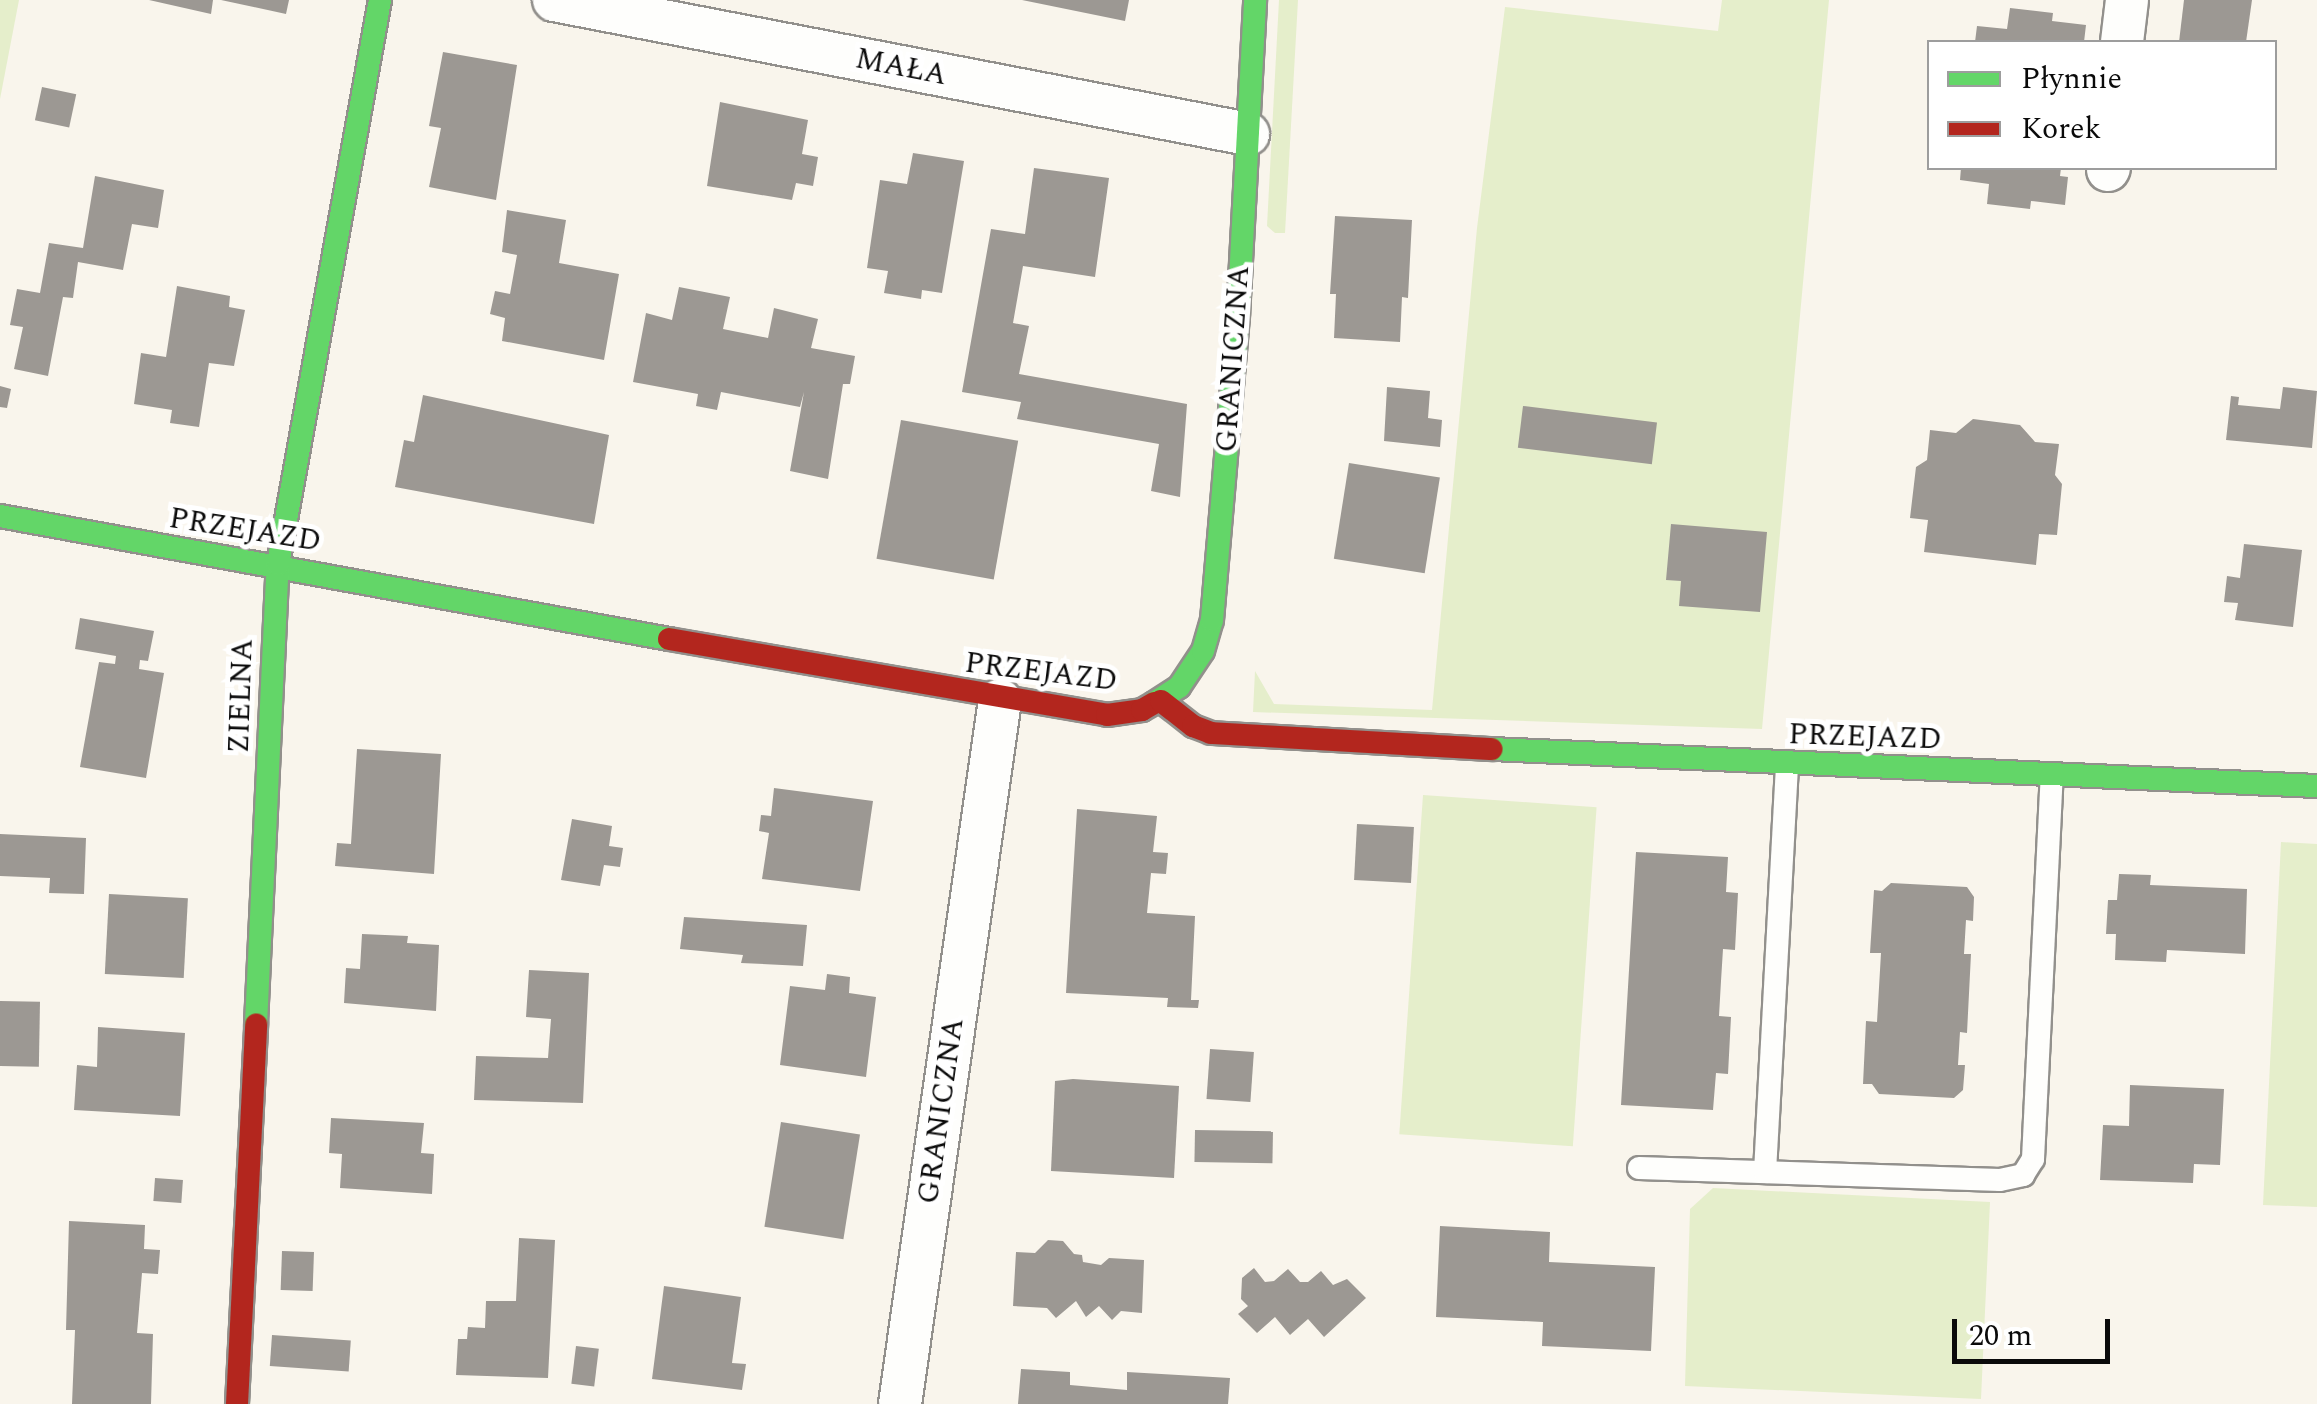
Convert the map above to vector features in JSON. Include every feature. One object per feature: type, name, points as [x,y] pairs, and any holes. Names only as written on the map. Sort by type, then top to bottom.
[{"type":"street","name":"ZIELNA","points":[[237,1404],[278,564],[380,0]]},
{"type":"street","name":"MAŁA","points":[[554,0],[1248,134]]},
{"type":"street","name":"GRANICZNA","points":[[1161,701],[1191,670],[1212,620],[1255,0]]},
{"type":"street","points":[[2122,40],[2127,0]]},
{"type":"street","name":"PRZEJAZD","points":[[0,516],[278,564],[1000,700],[1107,715],[1142,710],[1161,701],[1193,726],[1211,732],[1787,764],[2317,786]]},
{"type":"street","name":"GRANICZNA","points":[[900,1404],[1000,700]]},
{"type":"lane","points":[[1764,1172],[1787,764]]},
{"type":"lane","points":[[1638,1168],[2000,1180],[2023,1175],[2034,1159],[2052,774]]},
{"type":"green space","points":[[0,0],[19,0],[0,99]]},
{"type":"green space","points":[[1279,0],[1298,0],[1285,233],[1275,233],[1267,226]]},
{"type":"green space","points":[[1722,0],[1829,0],[1762,729],[1253,712],[1255,671],[1274,704],[1432,710],[1477,228],[1505,7],[1718,31]]},
{"type":"green space","points":[[1423,795],[1597,807],[1573,1146],[1399,1134]]},
{"type":"green space","points":[[2281,842],[2317,844],[2317,1207],[2263,1205]]},
{"type":"green space","points":[[1713,1188],[1990,1202],[1981,1399],[1685,1386],[1690,1209]]},
{"type":"building","points":[[149,0],[213,0],[211,14]]},
{"type":"building","points":[[221,0],[289,0],[286,14]]},
{"type":"building","points":[[1022,0],[1129,0],[1125,21]]},
{"type":"building","points":[[2184,0],[2252,0],[2246,40],[2179,40]]},
{"type":"building","points":[[2010,8],[2053,13],[2052,21],[2086,25],[2084,40],[1975,40],[1977,26],[2007,29]]},
{"type":"building","points":[[443,52],[517,65],[496,200],[429,187],[441,128],[429,126]]},
{"type":"building","points":[[42,87],[76,94],[69,128],[35,120]]},
{"type":"building","points":[[720,102],[808,120],[802,154],[818,157],[813,186],[796,183],[792,200],[707,186]]},
{"type":"building","points":[[913,153],[964,161],[942,293],[922,290],[921,299],[884,293],[888,271],[867,268],[880,180],[907,184]]},
{"type":"building","points":[[1034,168],[1109,178],[1095,277],[1023,266],[1013,323],[1029,326],[1019,374],[1187,404],[1180,497],[1151,491],[1159,444],[1017,419],[1021,402],[962,392],[991,229],[1025,234]]},
{"type":"building","points":[[1961,170],[2061,170],[2060,176],[2068,177],[2065,205],[2031,201],[2030,209],[1987,204],[1989,184],[1960,180]]},
{"type":"building","points":[[95,176],[164,190],[158,228],[132,224],[123,270],[78,262],[73,298],[63,297],[48,376],[14,369],[23,327],[10,325],[17,289],[40,293],[49,243],[83,248]]},
{"type":"building","points":[[507,210],[566,220],[559,263],[619,274],[604,360],[502,341],[505,318],[490,314],[495,291],[510,294],[517,255],[502,252]]},
{"type":"building","points":[[1335,216],[1412,220],[1408,298],[1402,297],[1400,342],[1334,338],[1336,294],[1330,294]]},
{"type":"building","points":[[177,286],[230,296],[229,307],[245,310],[234,366],[209,363],[199,427],[170,423],[172,410],[134,404],[141,353],[166,357]]},
{"type":"building","points":[[679,287],[730,297],[723,329],[768,338],[774,308],[818,319],[811,348],[855,356],[850,384],[843,384],[828,479],[790,471],[804,392],[800,407],[721,392],[717,410],[696,406],[698,394],[633,382],[646,313],[672,320]]},
{"type":"building","points":[[0,386],[11,389],[7,408],[0,407]]},
{"type":"building","points":[[1387,387],[1430,391],[1428,418],[1442,420],[1440,447],[1384,441]]},
{"type":"building","points":[[2283,387],[2317,391],[2312,448],[2226,440],[2231,396],[2239,397],[2238,405],[2280,409]]},
{"type":"building","points":[[423,395],[609,435],[594,524],[395,487],[404,440],[414,442]]},
{"type":"building","points":[[1523,406],[1657,422],[1652,464],[1518,448]]},
{"type":"building","points":[[1973,419],[2020,425],[2035,442],[2059,444],[2055,475],[2062,484],[2057,535],[2039,534],[2036,565],[1924,552],[1928,520],[1910,518],[1916,467],[1927,460],[1930,430],[1956,433]]},
{"type":"building","points":[[901,420],[1018,441],[994,580],[877,559]]},
{"type":"building","points":[[1349,463],[1440,477],[1425,573],[1334,559]]},
{"type":"building","points":[[1671,524],[1767,532],[1760,612],[1679,606],[1681,581],[1666,580]]},
{"type":"building","points":[[2244,544],[2302,550],[2293,627],[2235,620],[2238,603],[2224,602],[2227,576],[2240,578]]},
{"type":"building","points":[[80,618],[154,631],[148,661],[140,660],[139,669],[164,673],[146,778],[80,767],[99,662],[115,664],[116,656],[75,649]]},
{"type":"building","points":[[357,749],[441,754],[434,874],[335,866],[337,843],[351,844]]},
{"type":"building","points":[[774,788],[873,801],[860,891],[762,879],[769,833],[759,831],[761,815],[771,816]]},
{"type":"building","points":[[1077,809],[1157,816],[1153,852],[1168,853],[1166,874],[1151,873],[1147,913],[1195,916],[1191,1000],[1199,1000],[1198,1008],[1167,1007],[1168,998],[1066,993]]},
{"type":"building","points":[[572,819],[612,826],[609,846],[623,848],[620,867],[604,865],[600,886],[561,880]]},
{"type":"building","points":[[1357,824],[1414,827],[1411,883],[1354,880]]},
{"type":"building","points":[[0,834],[86,838],[84,894],[49,893],[50,878],[0,876]]},
{"type":"building","points":[[1636,852],[1728,857],[1726,892],[1738,893],[1735,950],[1723,949],[1719,1016],[1731,1017],[1728,1074],[1716,1073],[1713,1110],[1621,1105]]},
{"type":"building","points":[[2119,874],[2151,875],[2150,885],[2247,889],[2245,954],[2167,950],[2166,962],[2115,960],[2116,934],[2106,934],[2108,900],[2117,900]]},
{"type":"building","points":[[1891,883],[1967,887],[1974,897],[1973,921],[1966,920],[1964,954],[1971,954],[1967,1033],[1960,1032],[1958,1065],[1965,1065],[1963,1090],[1954,1098],[1879,1094],[1872,1084],[1863,1084],[1866,1021],[1877,1022],[1881,953],[1870,953],[1874,890],[1882,891]]},
{"type":"building","points":[[109,894],[188,898],[184,978],[105,974]]},
{"type":"building","points":[[684,917],[807,925],[803,966],[741,963],[743,955],[680,949]]},
{"type":"building","points":[[362,934],[408,936],[407,943],[439,945],[436,1011],[344,1003],[346,968],[360,969]]},
{"type":"building","points":[[529,970],[589,973],[583,1103],[474,1100],[476,1056],[548,1058],[551,1019],[526,1017]]},
{"type":"building","points":[[827,974],[850,977],[849,993],[876,997],[866,1077],[780,1065],[790,986],[825,990]]},
{"type":"building","points":[[0,1001],[40,1002],[39,1067],[0,1066]]},
{"type":"building","points":[[98,1027],[185,1033],[180,1116],[74,1110],[77,1065],[97,1067]]},
{"type":"building","points":[[1210,1049],[1254,1052],[1250,1102],[1207,1099]]},
{"type":"building","points":[[1055,1081],[1179,1086],[1174,1178],[1051,1171]]},
{"type":"building","points":[[2130,1085],[2224,1089],[2220,1165],[2194,1164],[2193,1183],[2100,1180],[2103,1125],[2129,1126]]},
{"type":"building","points":[[331,1118],[424,1123],[421,1153],[434,1154],[432,1194],[340,1188],[342,1154],[329,1153]]},
{"type":"building","points":[[781,1122],[860,1135],[843,1239],[764,1227]]},
{"type":"building","points":[[1195,1130],[1273,1131],[1272,1163],[1194,1162]]},
{"type":"building","points":[[155,1178],[183,1180],[181,1203],[153,1201]]},
{"type":"building","points":[[69,1221],[145,1225],[144,1249],[160,1250],[158,1274],[142,1273],[137,1333],[153,1334],[151,1404],[72,1404],[75,1330],[66,1330]]},
{"type":"building","points":[[1440,1226],[1550,1232],[1549,1262],[1655,1267],[1651,1351],[1542,1346],[1543,1322],[1436,1317]]},
{"type":"building","points":[[519,1238],[555,1240],[548,1378],[456,1375],[458,1339],[467,1339],[468,1327],[485,1328],[486,1301],[516,1301]]},
{"type":"building","points":[[1048,1240],[1063,1241],[1074,1254],[1082,1255],[1083,1262],[1101,1265],[1109,1258],[1144,1260],[1142,1313],[1121,1311],[1112,1320],[1099,1306],[1086,1317],[1076,1301],[1056,1318],[1047,1308],[1013,1306],[1016,1252],[1035,1253]]},
{"type":"building","points":[[282,1251],[314,1252],[313,1291],[281,1290]]},
{"type":"building","points":[[1254,1268],[1265,1282],[1274,1281],[1288,1269],[1300,1282],[1308,1282],[1321,1271],[1333,1285],[1347,1279],[1366,1298],[1324,1337],[1308,1319],[1290,1335],[1275,1317],[1257,1333],[1238,1314],[1248,1306],[1241,1299],[1242,1278]]},
{"type":"building","points":[[664,1286],[741,1297],[732,1363],[746,1364],[742,1390],[652,1379]]},
{"type":"building","points":[[272,1335],[351,1341],[349,1371],[270,1366]]},
{"type":"building","points":[[576,1346],[599,1349],[594,1387],[571,1384]]},
{"type":"building","points":[[1021,1369],[1070,1372],[1070,1385],[1127,1390],[1127,1372],[1230,1378],[1228,1404],[1018,1404]]},
{"type":"traffic: fast","points":[[256,1024],[278,564],[380,0]]},
{"type":"traffic: fast","points":[[1154,703],[1179,687],[1203,651],[1212,620],[1238,317],[1255,0]]},
{"type":"traffic: fast","points":[[0,516],[669,639]]},
{"type":"traffic: fast","points":[[1492,749],[2317,786]]},
{"type":"traffic: jam","points":[[669,639],[1107,715],[1142,710],[1154,703]]},
{"type":"traffic: jam","points":[[1161,701],[1193,726],[1211,733],[1492,749]]},
{"type":"traffic: jam","points":[[237,1404],[256,1024]]}]
